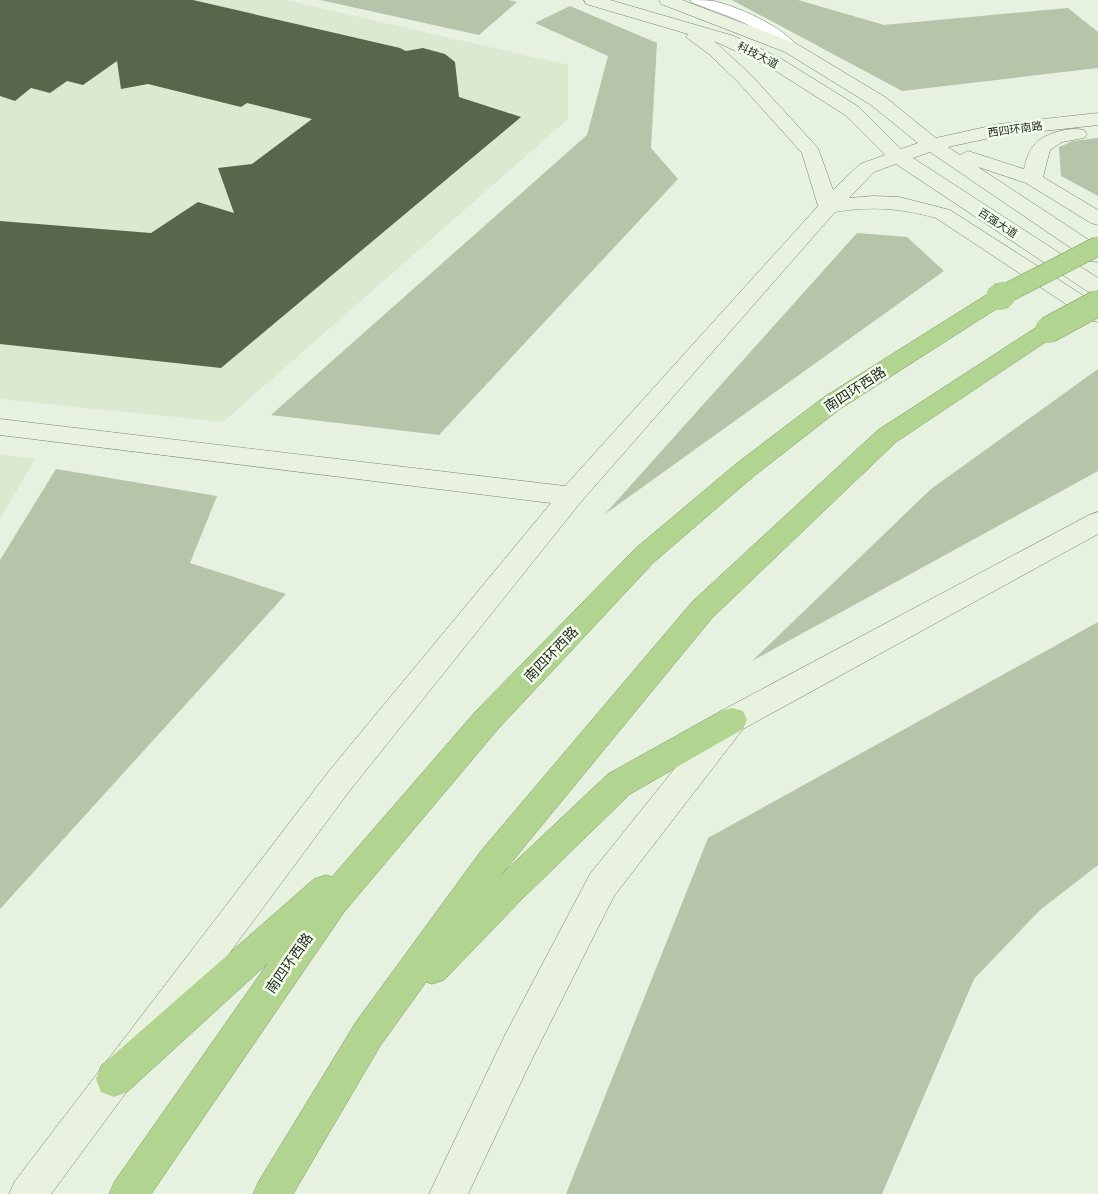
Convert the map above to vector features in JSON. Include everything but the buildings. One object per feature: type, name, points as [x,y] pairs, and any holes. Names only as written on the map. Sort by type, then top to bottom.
[{"type":"highway","name":"南四环西路","points":[[128,1194],[332,901],[487,720],[645,555],[745,470],[832,403],[999,297],[1098,246]]},
{"type":"highway","points":[[272,1194],[368,1034],[492,861],[705,607],[887,436],[1048,330],[1098,303]]},
{"type":"highway","points":[[368,1034],[509,889],[619,784],[732,720]]},
{"type":"highway","points":[[114,1079],[389,834]]},
{"type":"main road","name":"科技大道","points":[[592,0],[728,40],[774,62],[852,112],[898,157]]},
{"type":"main road","name":"科技大道","points":[[672,1],[791,48],[878,101],[932,145]]},
{"type":"main road","points":[[676,24],[721,56],[745,79],[811,152],[828,207]]},
{"type":"main road","points":[[852,112],[932,145],[1033,179],[1098,219]]},
{"type":"main road","name":"西四环南路","points":[[898,157],[932,145],[999,130],[1098,119]]},
{"type":"main road","points":[[1033,179],[1036,155],[1043,144],[1062,135],[1098,131]]},
{"type":"main road","points":[[932,145],[1098,256]]},
{"type":"main road","points":[[28,1194],[340,780],[571,496],[828,207],[867,168],[898,157]]},
{"type":"main road","name":"百强大道","points":[[898,157],[1098,288]]},
{"type":"main road","points":[[828,207],[859,202],[893,201],[943,214],[1098,315]]},
{"type":"main road","points":[[0,427],[571,496]]},
{"type":"main road","points":[[448,1194],[518,1048],[602,885],[732,720],[1098,522]]},
{"type":"street","points":[[698,0],[737,14],[767,29],[791,48]]},
{"type":"shaded area","points":[[0,0],[285,0],[568,65],[568,119],[223,422],[0,399]]},
{"type":"shaded area","points":[[320,0],[508,0],[517,2],[479,35]]},
{"type":"shaded area","points":[[732,0],[798,0],[884,25],[1068,8],[1098,32],[1098,68],[902,91]]},
{"type":"shaded area","points":[[570,6],[657,43],[651,148],[678,179],[439,435],[271,415],[587,135],[608,56],[535,23]]},
{"type":"shaded area","points":[[1098,138],[1098,196],[1061,176],[1059,147],[1073,141]]},
{"type":"shaded area","points":[[857,233],[907,237],[944,271],[605,514]]},
{"type":"shaded area","points":[[1098,369],[1098,471],[752,661],[931,489]]},
{"type":"shaded area","points":[[0,455],[35,459],[0,519]]},
{"type":"shaded area","points":[[56,469],[217,496],[190,563],[286,594],[0,909],[0,560]]},
{"type":"shaded area","points":[[1098,622],[1098,865],[1040,910],[974,979],[882,1194],[566,1194],[708,838]]}]
